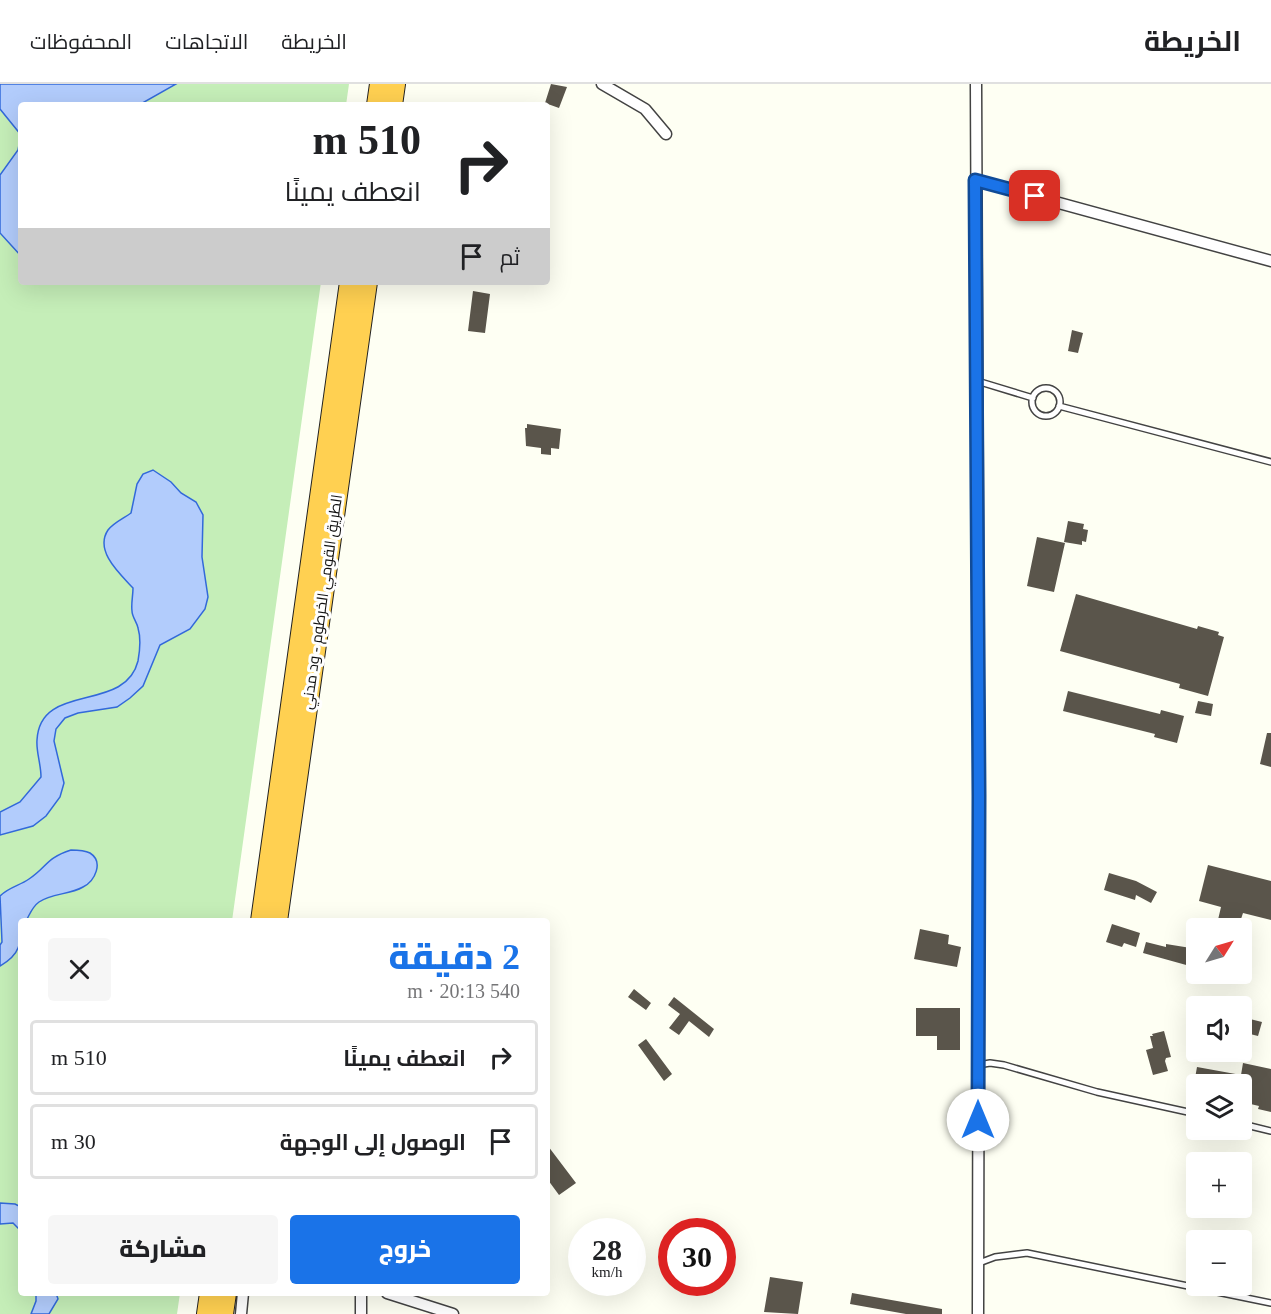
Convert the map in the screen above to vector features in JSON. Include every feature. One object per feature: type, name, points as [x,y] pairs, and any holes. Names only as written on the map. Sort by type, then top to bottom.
[{"type":"highway","points":[[377,102],[380,84]]},
{"type":"highway","points":[[392,102],[395,84]]},
{"type":"highway","name":"الطريق القومي الخرطوم - ود مدني","points":[[261,918],[351,285]]},
{"type":"highway","name":"الطريق القومي الخرطوم - ود مدني","points":[[277,918],[367,285]]},
{"type":"highway","points":[[207,1314],[210,1296]]},
{"type":"highway","points":[[223,1314],[226,1296]]},
{"type":"street","points":[[602,84],[645,109],[666,134]]},
{"type":"street","points":[[976,84],[979,796],[978,1314]]},
{"type":"street","points":[[975,180],[1271,261]]},
{"type":"street","points":[[241,1314],[243,1296]]},
{"type":"street","points":[[361,1296],[362,1314]]},
{"type":"street","points":[[396,1296],[453,1314]]},
{"type":"lane","points":[[976,381],[1033,398]]},
{"type":"lane","points":[[1041,389],[1051,389],[1058,395],[1059,406],[1051,414],[1041,414],[1034,408],[1033,398],[1041,389]]},
{"type":"lane","points":[[1059,406],[1271,462]]},
{"type":"lane","points":[[978,1065],[990,1062],[1004,1065],[1097,1092],[1186,1112]]},
{"type":"lane","points":[[1252,1126],[1271,1131]]},
{"type":"lane","points":[[979,1263],[1003,1255],[1027,1253],[1271,1303]]},
{"type":"green space","points":[[0,84],[349,84],[346,102],[18,102],[18,285],[321,285],[232,918],[18,918],[18,1296],[180,1296],[177,1314],[0,1314]]},
{"type":"water","points":[[0,84],[176,84],[144,102],[18,102],[18,131],[0,109]]},
{"type":"water","points":[[18,150],[18,253],[0,233],[0,175]]},
{"type":"water","points":[[153,470],[196,502],[203,515],[202,557],[208,597],[205,609],[190,629],[160,645],[143,686],[130,698],[117,707],[78,713],[65,718],[56,729],[54,741],[64,783],[60,797],[46,816],[33,826],[0,835],[0,812],[20,802],[41,777],[37,740],[42,722],[52,710],[67,703],[117,687],[130,677],[138,661],[140,640],[132,613],[133,588],[110,562],[104,546],[110,527],[131,513],[137,484],[143,474]]},
{"type":"water","points":[[71,850],[90,853],[97,866],[94,876],[83,887],[44,899],[37,904],[28,918],[18,918],[18,947],[12,957],[0,966],[2,942],[0,896],[35,875],[56,856]]},
{"type":"water","points":[[0,1203],[18,1206],[18,1228],[13,1223],[0,1224]]},
{"type":"water","points":[[36,1296],[57,1296],[58,1299],[49,1314],[31,1314]]},
{"type":"building","points":[[551,84],[567,87],[559,108],[550,105],[550,102],[545,102]]},
{"type":"building","points":[[473,291],[490,294],[485,333],[468,331]]},
{"type":"building","points":[[1072,330],[1083,333],[1078,353],[1068,351]]},
{"type":"building","points":[[527,424],[561,429],[559,449],[551,448],[551,455],[541,454],[541,448],[526,446],[525,428]]},
{"type":"building","points":[[1068,521],[1084,524],[1083,529],[1088,530],[1086,542],[1082,541],[1082,545],[1064,542]]},
{"type":"building","points":[[1037,537],[1065,543],[1054,592],[1027,586]]},
{"type":"building","points":[[1076,594],[1197,629],[1198,626],[1219,632],[1218,635],[1224,637],[1208,696],[1179,688],[1180,684],[1060,651]]},
{"type":"building","points":[[1068,691],[1160,714],[1161,710],[1184,716],[1177,743],[1154,737],[1155,734],[1063,711]]},
{"type":"building","points":[[1198,701],[1213,704],[1211,716],[1195,713]]},
{"type":"building","points":[[1267,733],[1271,733],[1271,767],[1260,764]]},
{"type":"building","points":[[1208,865],[1271,881],[1271,920],[1243,913],[1241,918],[1218,918],[1221,907],[1199,901]]},
{"type":"building","points":[[1109,873],[1136,881],[1157,892],[1151,903],[1136,895],[1135,900],[1104,890]]},
{"type":"building","points":[[1112,924],[1140,933],[1136,947],[1124,943],[1122,947],[1106,942]]},
{"type":"building","points":[[920,929],[949,935],[948,944],[961,947],[957,967],[914,959]]},
{"type":"building","points":[[1146,942],[1166,947],[1166,944],[1186,947],[1186,965],[1143,953]]},
{"type":"building","points":[[634,989],[651,1003],[646,1010],[628,997]]},
{"type":"building","points":[[674,997],[714,1029],[709,1037],[689,1021],[679,1035],[669,1028],[680,1014],[668,1005]]},
{"type":"building","points":[[916,1008],[960,1008],[960,1050],[937,1050],[937,1036],[916,1036]]},
{"type":"building","points":[[1252,1020],[1262,1022],[1258,1036],[1252,1034]]},
{"type":"building","points":[[1164,1031],[1171,1057],[1166,1058],[1165,1061],[1168,1071],[1153,1075],[1146,1050],[1153,1048],[1150,1036]]},
{"type":"building","points":[[646,1039],[672,1074],[664,1081],[638,1045]]},
{"type":"building","points":[[1243,1063],[1271,1069],[1271,1112],[1258,1109],[1259,1106],[1252,1104],[1252,1074],[1241,1074]]},
{"type":"building","points":[[1197,1067],[1236,1074],[1196,1074]]},
{"type":"building","points":[[550,1149],[576,1183],[559,1195],[550,1183]]},
{"type":"building","points":[[770,1277],[803,1282],[798,1314],[764,1312]]},
{"type":"building","points":[[852,1293],[942,1309],[942,1314],[906,1314],[850,1304]]},
{"type":"route","points":[[978,1120],[979,796],[975,180],[1035,196]]}]
